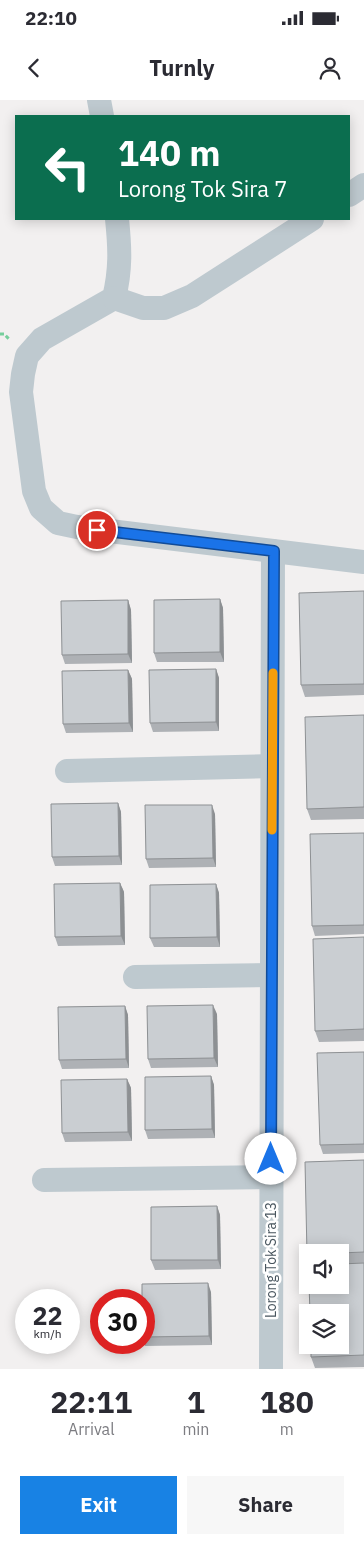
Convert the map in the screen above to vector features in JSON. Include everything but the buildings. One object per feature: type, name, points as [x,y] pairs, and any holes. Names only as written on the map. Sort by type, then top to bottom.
[{"type":"street","points":[[99,100],[102,115]]},
{"type":"street","points":[[350,194],[364,185]]},
{"type":"street","points":[[117,220],[120,248],[119,275],[114,298],[42,339],[27,356],[21,392],[34,492],[41,508],[58,523],[77,527],[364,562]]},
{"type":"street","points":[[114,298],[143,308],[164,308],[192,296],[310,220]]},
{"type":"street","name":"Lorong Tok Sira 13","points":[[271,1369],[274,551]]},
{"type":"street","points":[[68,771],[272,766]]},
{"type":"street","points":[[135,977],[271,975]]},
{"type":"street","points":[[44,1180],[271,1177]]},
{"type":"slow traffic","points":[[272,830],[273,673]]},
{"type":"route","points":[[97,530],[274,551],[271,1159]]}]
